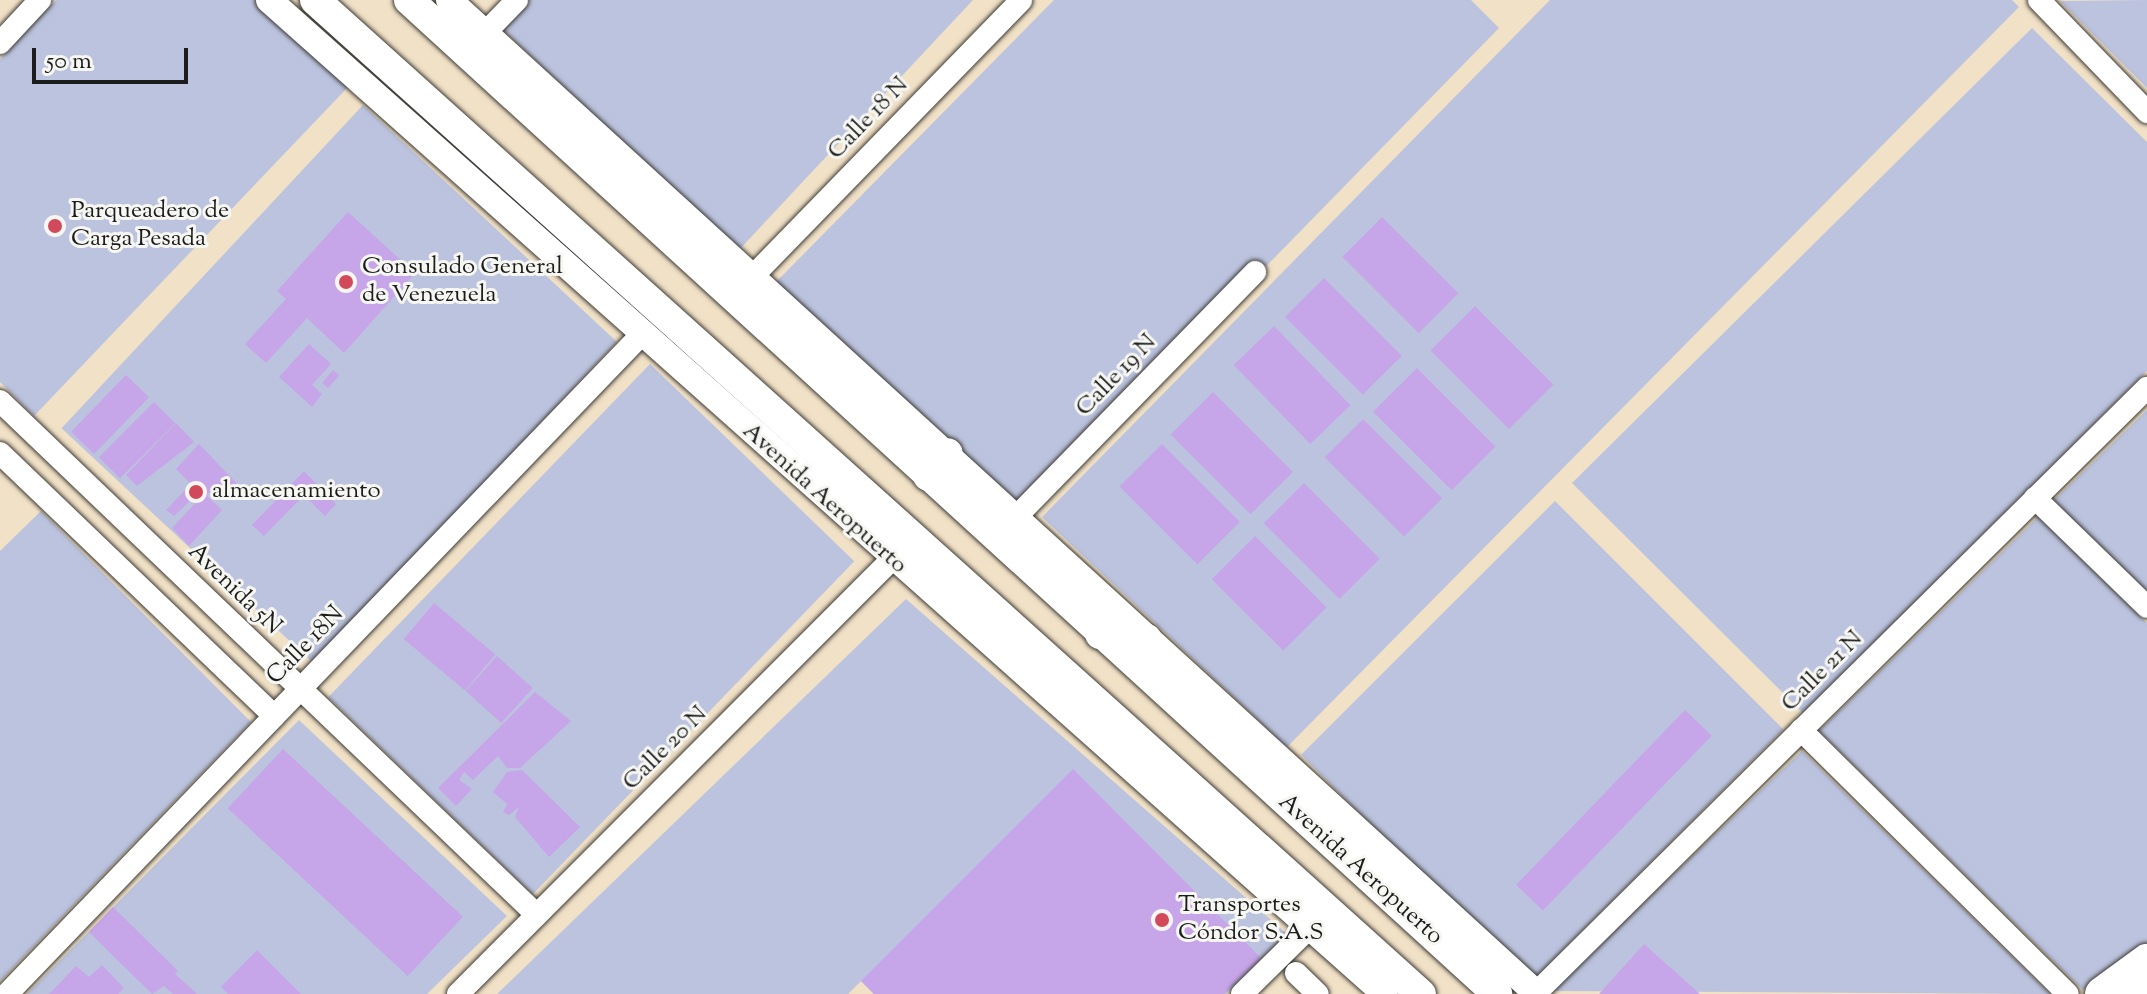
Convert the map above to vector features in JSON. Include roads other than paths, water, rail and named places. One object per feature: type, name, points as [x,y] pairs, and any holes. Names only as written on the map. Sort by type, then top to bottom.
[{"type":"main road","name":"Avenida Aeropuerto","points":[[409,0],[1497,994]]},
{"type":"main road","name":"Avenida Aeropuerto","points":[[326,6],[901,550],[1063,693],[1421,994]]},
{"type":"main road","points":[[928,476],[948,453]]},
{"type":"main road","points":[[1100,634],[1147,639]]},
{"type":"main road","points":[[2102,994],[2147,961]]},
{"type":"street","points":[[0,43],[40,0]]},
{"type":"street","name":"Avenida Aeropuerto","points":[[269,0],[641,335],[901,550]]},
{"type":"street","name":"Avenida Aeropuerto","points":[[449,0],[754,275],[1537,994]]},
{"type":"street","points":[[485,33],[517,0]]},
{"type":"street","name":"Calle 18 N","points":[[754,275],[1021,0]]},
{"type":"street","points":[[2039,0],[2147,112]]},
{"type":"street","name":"Calle 19 N","points":[[1017,516],[1255,272]]},
{"type":"street","name":"Calle 18N","points":[[7,994],[641,335]]},
{"type":"street","name":"Calle 21 N","points":[[1537,994],[2147,388]]},
{"type":"street","name":"Avenida 5N","points":[[0,401],[537,915]]},
{"type":"street","points":[[0,453],[274,716]]},
{"type":"street","points":[[2035,498],[2147,607]]},
{"type":"street","name":"Calle 20 N","points":[[458,994],[901,550]]},
{"type":"street","name":"Avenida Aeropuerto","points":[[1063,693],[1385,994]]},
{"type":"street","points":[[1801,730],[2068,994]]},
{"type":"street","points":[[1242,994],[1310,927]]},
{"type":"street","points":[[1296,973],[1318,994]]},
{"type":"place","name":"Parqueadero de Carga Pesada","points":[[55,226]]},
{"type":"place","name":"Consulado General de Venezuela","points":[[346,282]]},
{"type":"place","name":"almacenamiento","points":[[196,492]]},
{"type":"place","name":"Transportes Cóndor S.A.S","points":[[1162,920]]}]
